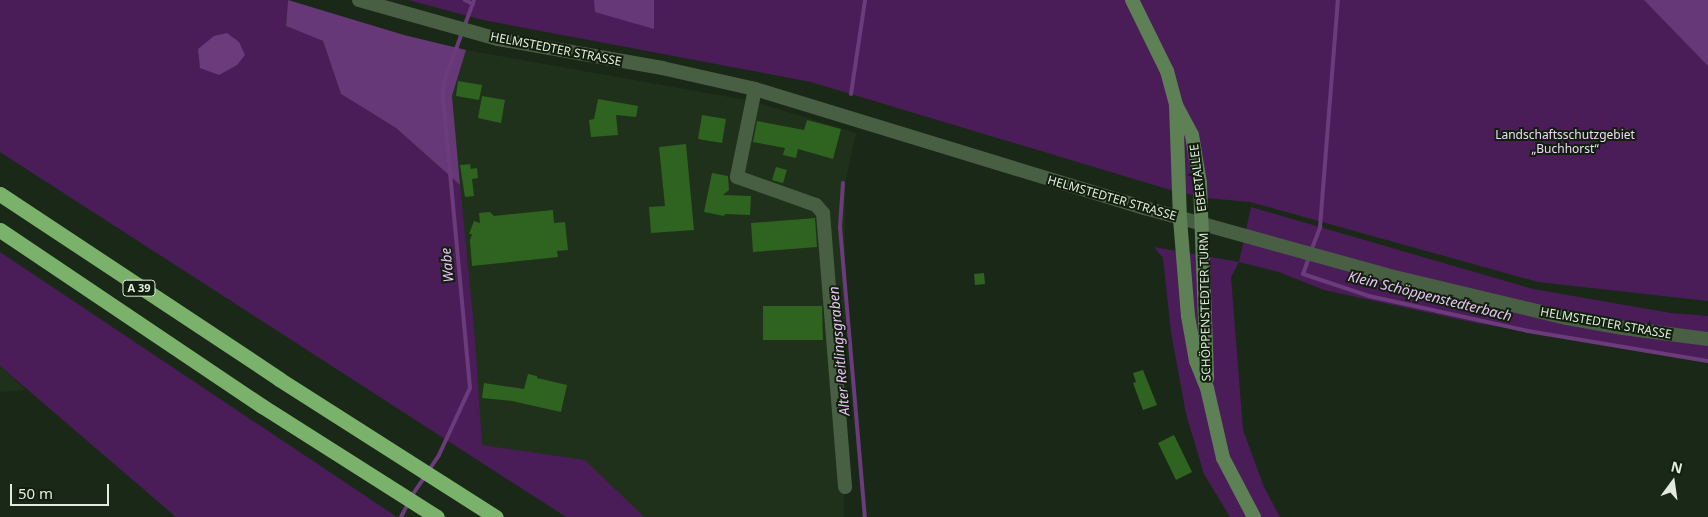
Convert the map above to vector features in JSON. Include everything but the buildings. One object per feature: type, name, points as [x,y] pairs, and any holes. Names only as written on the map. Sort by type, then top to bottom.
[{"type":"highway","name":"A 39","points":[[0,194],[279,380],[496,517]]},
{"type":"highway","name":"A 39","points":[[0,230],[262,406],[436,517]]},
{"type":"main road","name":"EBERTALLEE","points":[[1132,0],[1167,71],[1176,104],[1192,135],[1200,183],[1203,225]]},
{"type":"main road","name":"EBERTALLEE","points":[[1176,104],[1176,130],[1181,183],[1180,218]]},
{"type":"main road","name":"SCHÖPPENSTEDTER TURM","points":[[1180,218],[1188,316],[1196,361],[1207,388],[1223,458],[1254,517]]},
{"type":"main road","name":"SCHÖPPENSTEDTER TURM","points":[[1203,225],[1207,388]]},
{"type":"street","name":"HELMSTEDTER STRASSE","points":[[359,0],[498,40],[662,68],[755,89],[1203,225],[1497,303],[1623,328],[1708,339]]},
{"type":"street","points":[[755,89],[737,177],[816,205],[823,213],[845,487]]},
{"type":"shaded area","points":[[288,0],[404,35],[466,50],[452,96],[460,185],[396,128],[341,94],[323,41],[286,26]]},
{"type":"shaded area","points":[[594,0],[654,0],[654,29],[595,12]]},
{"type":"shaded area","points":[[1644,0],[1708,0],[1708,66]]},
{"type":"shaded area","points":[[227,33],[239,42],[245,55],[237,65],[219,75],[200,68],[198,49],[214,36]]},
{"type":"shaded area","points":[[466,50],[752,101],[856,133],[845,184],[844,517],[592,517],[584,460],[481,445],[475,338],[466,267],[452,96]]},
{"type":"shaded area","points":[[0,366],[26,390],[0,392]]},
{"type":"green space","points":[[0,0],[288,0],[286,26],[323,41],[341,94],[396,128],[460,185],[475,338],[482,445],[585,460],[644,517],[566,517],[0,152]]},
{"type":"green space","name":"Landschaftsschutzgebiet „Buchhorst“","points":[[408,0],[1708,0],[1708,301],[1538,282],[1250,202],[1207,198],[1174,191],[811,82],[483,20]]},
{"type":"green space","points":[[1251,207],[1533,289],[1671,313],[1708,316],[1708,361],[1476,323],[1324,290],[1279,272],[1239,262]]},
{"type":"green space","points":[[1154,247],[1239,262],[1231,277],[1243,430],[1264,487],[1280,517],[1230,517],[1204,474],[1186,414],[1171,332],[1163,258]]},
{"type":"green space","points":[[0,252],[397,517],[176,517],[0,366]]},
{"type":"waterway","points":[[465,0],[473,4]]},
{"type":"waterway","name":"Wabe","points":[[429,470],[439,455],[470,388],[443,95],[445,79],[474,0]]},
{"type":"waterway","name":"Alter Reitlingsgraben","points":[[851,94],[865,0]]},
{"type":"waterway","name":"Klein Schöppenstedterbach","points":[[1311,251],[1320,227],[1338,0]]},
{"type":"waterway","name":"Alter Reitlingsgraben","points":[[843,183],[840,227],[865,517]]},
{"type":"waterway","name":"Klein Schöppenstedterbach","points":[[1309,257],[1303,274],[1369,296],[1528,331],[1708,361]]},
{"type":"waterway","name":"Wabe","points":[[411,497],[425,476]]},
{"type":"waterway","name":"Wabe","points":[[401,517],[408,504]]}]
